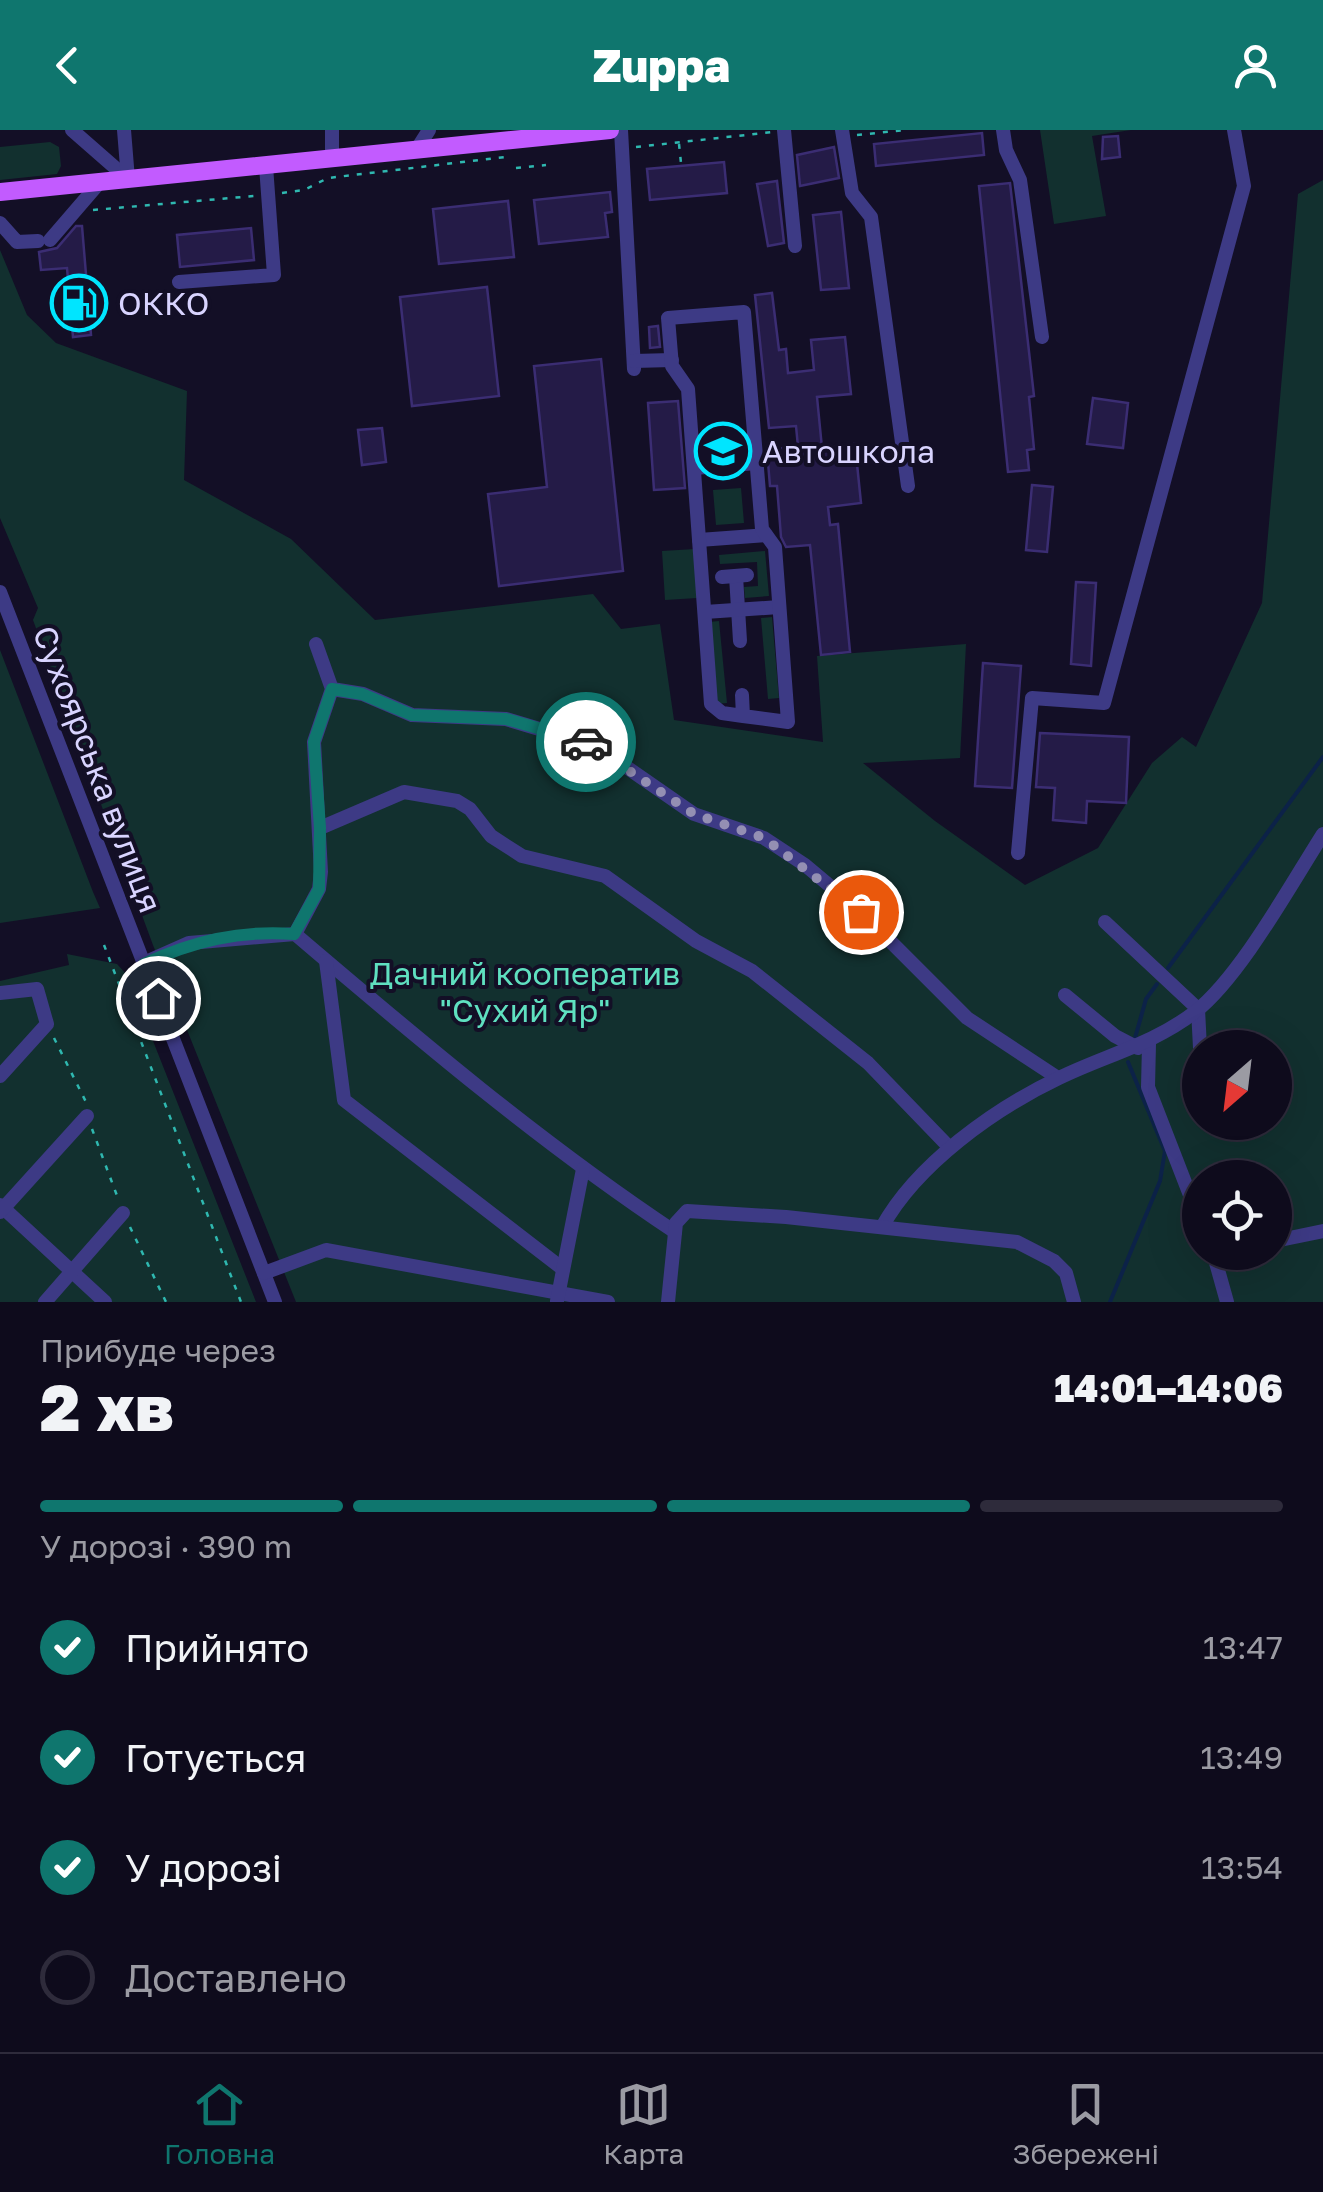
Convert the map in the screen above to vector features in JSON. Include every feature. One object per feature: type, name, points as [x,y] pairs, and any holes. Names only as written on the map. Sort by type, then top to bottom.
[{"type":"main road","points":[[0,192],[417,149],[518,133],[610,130]]},
{"type":"street","points":[[72,130],[128,179]]},
{"type":"street","points":[[124,130],[128,179]]},
{"type":"street","points":[[332,130],[332,158]]},
{"type":"street","points":[[417,149],[430,130]]},
{"type":"street","points":[[622,130],[634,365],[672,360]]},
{"type":"street","points":[[1003,130],[1006,150],[1020,180],[1042,337]]},
{"type":"street","points":[[1018,853],[1032,698],[1104,703],[1244,186],[1234,130]]},
{"type":"street","points":[[784,131],[795,246]]},
{"type":"street","points":[[842,133],[852,193],[871,217],[908,486]]},
{"type":"street","points":[[180,282],[274,275],[266,166]]},
{"type":"street","points":[[0,222],[17,242],[44,241],[100,182]]},
{"type":"street","points":[[744,312],[766,534],[774,547],[788,722],[722,713],[712,704],[688,389],[672,360],[668,318],[744,312]]},
{"type":"street","points":[[694,468],[757,463]]},
{"type":"street","points":[[699,540],[766,534]]},
{"type":"street","points":[[735,576],[740,642]]},
{"type":"street","name":"Сухоярська вулиця","points":[[0,592],[275,1302]]},
{"type":"street","points":[[704,612],[779,607]]},
{"type":"street","points":[[294,934],[319,889],[320,828],[314,742],[332,689],[316,644]]},
{"type":"street","points":[[332,689],[362,694],[412,715],[506,719],[596,746],[694,814],[764,838],[804,865],[861,912],[967,1018],[1058,1078]]},
{"type":"street","points":[[742,695],[743,716]]},
{"type":"street","points":[[320,828],[404,792],[457,801],[470,809],[492,836],[522,856],[605,876],[696,942],[752,971],[868,1063],[950,1147]]},
{"type":"street","points":[[882,1227],[895,1203],[950,1147],[1058,1078],[1144,1046],[1198,1010],[1257,938],[1323,834]]},
{"type":"street","points":[[1106,922],[1198,1010],[1199,1030]]},
{"type":"street","points":[[144,964],[189,942],[294,934],[584,1169],[675,1232]]},
{"type":"street","points":[[326,961],[344,1100],[563,1269]]},
{"type":"street","points":[[0,993],[37,989],[46,1024],[0,1076]]},
{"type":"street","points":[[1065,995],[1115,1036],[1144,1046]]},
{"type":"street","points":[[1144,1046],[1148,1087],[1182,1175]]},
{"type":"street","points":[[87,1116],[1,1209],[104,1302]]},
{"type":"street","points":[[558,1299],[584,1169]]},
{"type":"street","points":[[668,1302],[675,1232],[680,1216],[687,1211],[1017,1242],[1040,1251],[1066,1273],[1074,1302]]},
{"type":"street","points":[[45,1302],[123,1213]]},
{"type":"street","points":[[1292,1237],[1323,1231]]},
{"type":"street","points":[[264,1273],[326,1250],[558,1299],[608,1302]]},
{"type":"street","points":[[1219,1270],[1228,1302]]},
{"type":"path","points":[[842,133],[906,130]]},
{"type":"path","points":[[622,148],[784,131]]},
{"type":"path","points":[[678,142],[681,163]]},
{"type":"path","points":[[92,210],[304,190],[328,178],[514,156]]},
{"type":"path","points":[[516,168],[546,164]]},
{"type":"path","points":[[104,945],[241,1302]]},
{"type":"path","points":[[46,1024],[86,1104],[123,1213],[166,1302]]},
{"type":"green space","points":[[1040,130],[1131,130],[1092,136],[1106,216],[1054,224]]},
{"type":"green space","points":[[50,142],[59,147],[61,166],[57,174],[0,180],[0,147]]},
{"type":"green space","name":"Дачний кооператив \"Сухий Яр\"","points":[[1323,180],[1323,1302],[296,1302],[153,945],[33,620],[38,608],[0,518],[0,250],[27,315],[56,343],[187,391],[184,480],[291,539],[375,620],[593,594],[621,629],[660,624],[674,720],[823,742],[817,656],[966,644],[960,758],[863,763],[935,821],[1025,885],[1098,848],[1152,763],[1182,737],[1196,747],[1262,603],[1298,194]]},
{"type":"green space","points":[[741,488],[744,523],[716,525],[713,490]]},
{"type":"green space","points":[[695,549],[697,598],[665,600],[662,551]]},
{"type":"green space","points":[[765,551],[769,596],[745,598],[744,587],[758,586],[757,562],[720,564],[719,555]]},
{"type":"green space","points":[[772,617],[779,698],[768,699],[761,618]]},
{"type":"green space","points":[[719,621],[727,703],[716,704],[709,622]]},
{"type":"green space","points":[[0,650],[93,892],[100,908],[0,923]]},
{"type":"green space","points":[[67,954],[117,964],[127,975],[256,1302],[0,1302],[0,981],[69,965]]},
{"type":"building","points":[[982,133],[984,155],[876,166],[874,144]]},
{"type":"building","points":[[1118,136],[1120,157],[1102,159],[1103,137]]},
{"type":"building","points":[[834,147],[839,178],[800,186],[797,155]]},
{"type":"building","points":[[724,162],[727,193],[650,200],[647,169]]},
{"type":"building","points":[[777,181],[784,243],[768,246],[757,184]]},
{"type":"building","points":[[1010,183],[1034,396],[1029,397],[1034,449],[1027,450],[1029,470],[1008,472],[979,186]]},
{"type":"building","points":[[610,192],[612,212],[605,213],[608,237],[539,244],[534,200]]},
{"type":"building","points":[[508,201],[514,257],[439,264],[433,209]]},
{"type":"building","points":[[841,212],[849,288],[821,290],[813,215]]},
{"type":"building","name":"ОККО","points":[[76,226],[82,226],[91,335],[73,337],[67,268],[41,270],[39,252],[57,248]]},
{"type":"building","points":[[251,228],[254,260],[180,267],[177,235]]},
{"type":"building","points":[[487,287],[499,396],[412,406],[400,297]]},
{"type":"building","points":[[772,293],[779,350],[786,349],[788,373],[814,370],[811,340],[845,337],[851,394],[817,397],[822,448],[855,444],[861,503],[828,507],[830,525],[838,524],[850,652],[821,655],[810,545],[786,547],[781,537],[777,486],[770,486],[767,450],[798,447],[796,426],[769,428],[755,295]]},
{"type":"building","points":[[658,326],[660,347],[650,348],[649,327]]},
{"type":"building","points":[[601,359],[623,571],[499,586],[488,494],[547,487],[534,366]]},
{"type":"building","points":[[1093,398],[1128,403],[1123,448],[1087,444]]},
{"type":"building","points":[[678,401],[685,488],[654,490],[648,403]]},
{"type":"building","points":[[382,428],[386,462],[362,465],[358,430]]},
{"type":"building","points":[[1032,485],[1053,487],[1047,552],[1026,550]]},
{"type":"building","points":[[1076,582],[1096,583],[1091,666],[1071,664]]},
{"type":"building","points":[[983,663],[1021,666],[1012,788],[975,786]]},
{"type":"building","points":[[1040,733],[1129,737],[1126,803],[1087,801],[1086,823],[1053,820],[1055,788],[1036,787]]},
{"type":"waterway","points":[[1168,968],[1323,757]]},
{"type":"waterway","points":[[1135,1038],[1146,999],[1157,984]]},
{"type":"waterway","points":[[1110,1302],[1160,1181],[1165,1151],[1128,1062]]},
{"type":"way so far","points":[[586,742],[694,814],[764,838],[861,912]]},
{"type":"place","name":"ОККО","points":[[79,303]]},
{"type":"place","name":"Автошкола","points":[[723,451]]},
{"type":"route","points":[[158,998],[144,964],[189,942],[294,934],[319,889],[320,828],[314,742],[332,689],[362,694],[412,715],[506,719],[586,742]]}]
